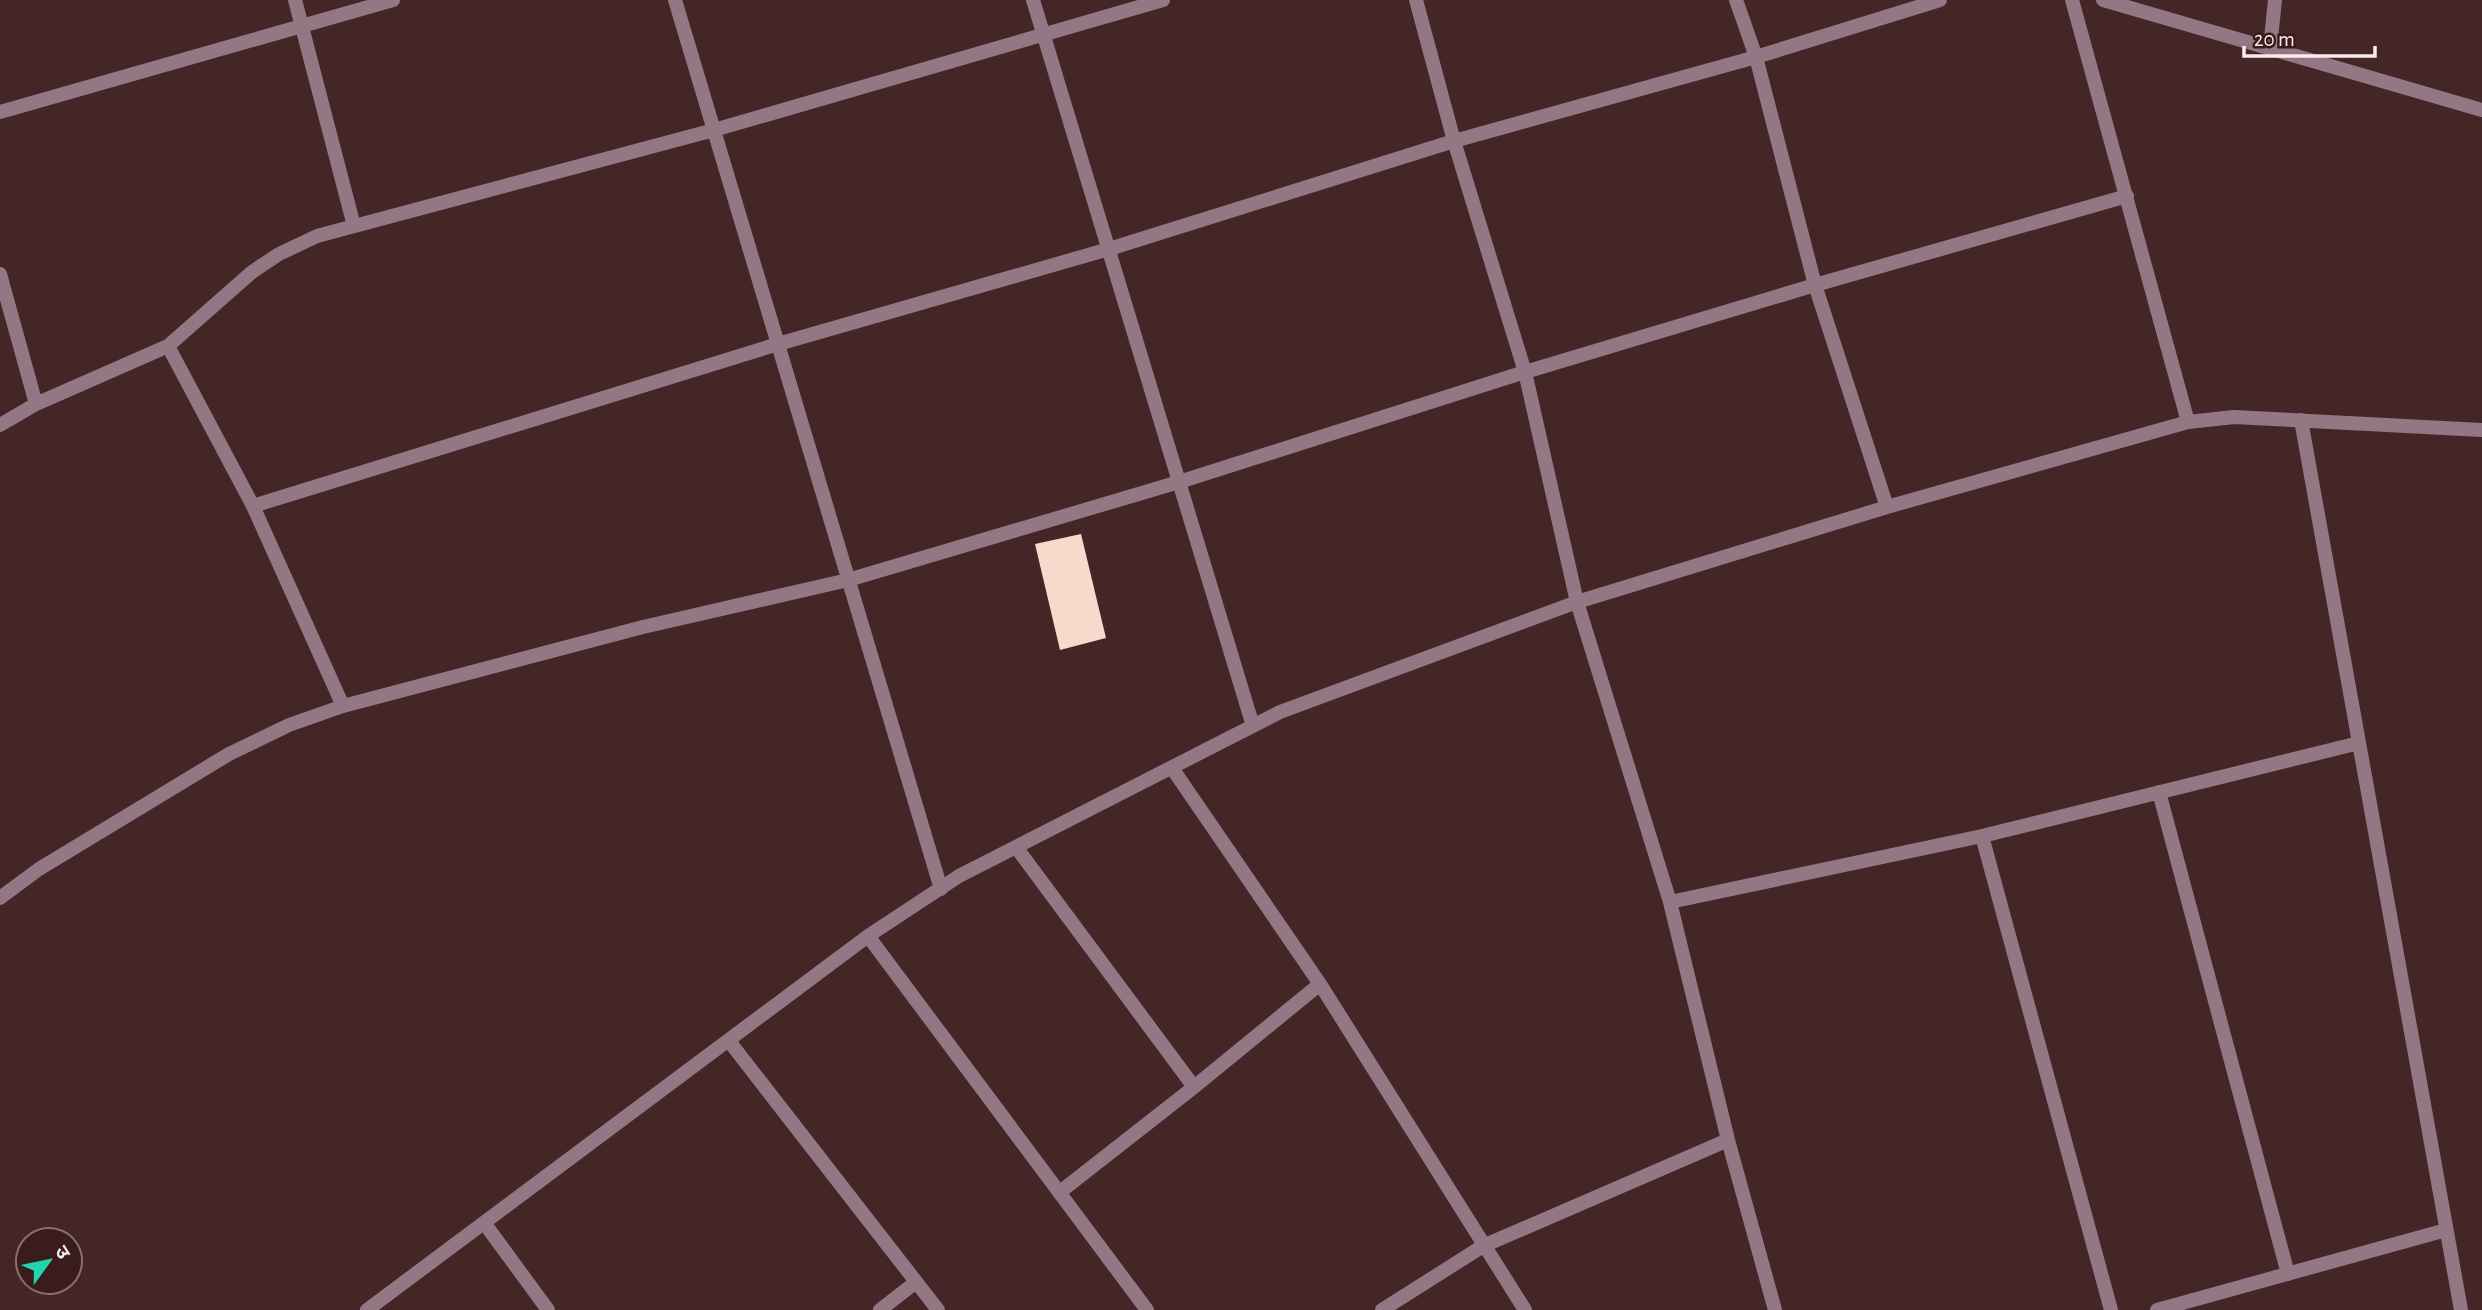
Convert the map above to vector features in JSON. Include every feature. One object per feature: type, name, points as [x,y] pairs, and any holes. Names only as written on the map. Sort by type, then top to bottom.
[{"type":"street","points":[[295,0],[354,226]]},
{"type":"street","points":[[0,112],[393,0]]},
{"type":"street","points":[[675,0],[941,889]]},
{"type":"street","points":[[1033,0],[1253,726]]},
{"type":"street","points":[[0,425],[36,404],[168,346],[252,272],[279,254],[317,236],[714,130],[1163,0]]},
{"type":"street","points":[[1416,0],[1454,141],[1525,372],[1577,602],[1670,902],[1728,1140],[1775,1310]]},
{"type":"street","points":[[1737,0],[1756,57],[1815,285],[1887,507]]},
{"type":"street","points":[[253,506],[778,344],[1109,249],[1454,141],[1756,57],[1940,0]]},
{"type":"street","points":[[2072,0],[2188,422]]},
{"type":"street","points":[[2103,0],[2482,110]]},
{"type":"street","points":[[2270,48],[2275,0]]},
{"type":"street","points":[[0,898],[39,869],[229,754],[289,725],[343,706],[643,627],[848,580],[1179,482],[1525,372],[1815,285],[2127,196]]},
{"type":"street","points":[[0,274],[36,404]]},
{"type":"street","points":[[168,346],[253,506],[343,706]]},
{"type":"street","points":[[367,1310],[867,936],[959,876],[1280,712],[1577,602],[1887,507],[2188,422],[2234,417],[2482,430]]},
{"type":"street","points":[[2301,420],[2461,1310]]},
{"type":"street","points":[[1670,902],[1982,836],[2359,743]]},
{"type":"street","points":[[1172,768],[1320,984],[1525,1310]]},
{"type":"street","points":[[2159,792],[2288,1274]]},
{"type":"street","points":[[1982,836],[2111,1310]]},
{"type":"street","points":[[1016,847],[1194,1087]]},
{"type":"street","points":[[867,936],[1147,1310]]},
{"type":"street","points":[[1060,1192],[1320,984]]},
{"type":"street","points":[[729,1041],[938,1310]]},
{"type":"street","points":[[1382,1310],[1483,1246],[1728,1140]]},
{"type":"street","points":[[485,1224],[548,1310]]},
{"type":"street","points":[[2157,1310],[2446,1230]]},
{"type":"street","points":[[880,1310],[916,1282]]},
{"type":"building","points":[[1081,534],[1106,638],[1060,650],[1035,544]]}]
